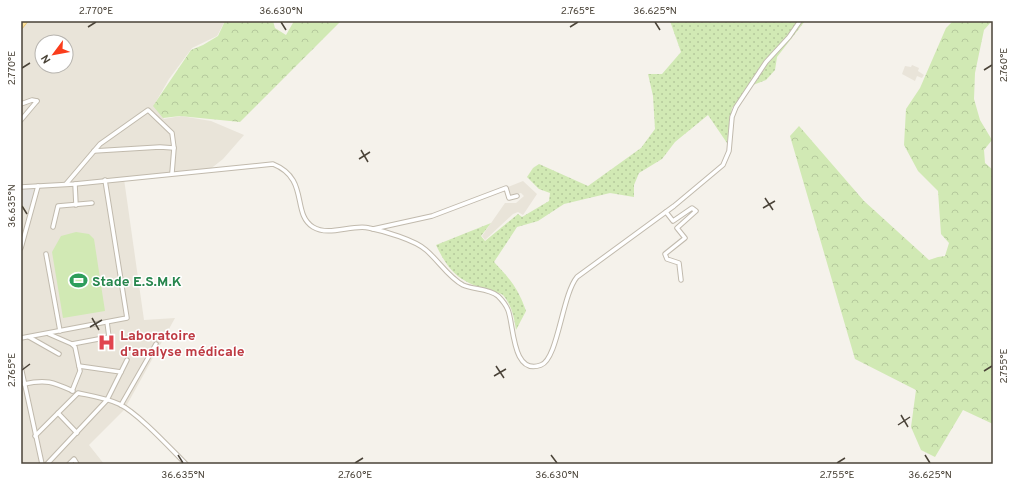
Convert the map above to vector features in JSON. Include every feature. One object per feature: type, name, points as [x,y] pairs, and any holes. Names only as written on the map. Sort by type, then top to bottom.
[{"type":"main road","points":[[21,26],[25,21]]},
{"type":"street","points":[[21,186],[76,184],[172,173],[273,164],[288,172],[294,180],[306,219],[313,227],[320,230],[359,227],[372,229],[419,245],[463,285],[493,293],[498,296],[508,310],[519,357],[529,365],[542,365],[551,353],[562,318],[565,299],[572,283],[577,277],[666,212],[723,165],[729,151],[732,117],[736,107],[766,62],[789,37],[800,21]]},
{"type":"street","points":[[21,104],[32,100],[37,101],[21,120]]},
{"type":"street","points":[[66,184],[100,144],[148,110],[172,133],[174,148],[172,173]]},
{"type":"street","points":[[94,151],[160,147],[174,148]]},
{"type":"street","points":[[21,338],[127,318],[105,180]]},
{"type":"street","points":[[76,184],[76,204]]},
{"type":"street","points":[[21,248],[38,186]]},
{"type":"street","points":[[372,229],[432,216],[506,188],[509,198],[517,196]]},
{"type":"street","points":[[53,227],[58,206],[92,203]]},
{"type":"street","points":[[666,212],[673,221],[692,208],[696,211],[677,228],[685,238],[665,254],[667,259],[679,263],[681,280]]},
{"type":"street","points":[[21,230],[25,233]]},
{"type":"street","points":[[46,254],[60,330]]},
{"type":"street","points":[[72,344],[109,337],[107,322]]},
{"type":"street","points":[[48,333],[72,344],[75,347],[80,371],[72,391]]},
{"type":"street","points":[[29,337],[59,354]]},
{"type":"street","points":[[121,405],[156,344]]},
{"type":"street","points":[[47,464],[108,400],[127,360]]},
{"type":"street","points":[[79,366],[121,372]]},
{"type":"street","points":[[21,367],[42,464]]},
{"type":"street","points":[[24,384],[40,380],[54,382],[72,391],[108,400],[121,405],[137,417],[186,464]]},
{"type":"street","points":[[35,436],[78,393]]},
{"type":"street","points":[[58,413],[77,432]]},
{"type":"street","points":[[68,464],[74,459],[77,464]]},
{"type":"shaded area","points":[[21,21],[225,21],[217,36],[192,48],[169,79],[154,105],[164,119],[181,116],[211,121],[244,135],[223,159],[209,170],[124,179],[144,320],[175,318],[124,410],[89,445],[104,464],[21,464]]},
{"type":"shaded area","points":[[912,65],[919,68],[918,71],[924,75],[922,78],[917,76],[915,81],[902,74],[905,66],[911,67]]},
{"type":"shaded area","points":[[523,181],[537,194],[523,215],[518,212],[513,214],[485,240],[482,236],[505,203],[516,203],[524,196],[521,193],[511,195],[508,187]]},
{"type":"shaded area","points":[[34,188],[29,211],[21,203],[21,189]]},
{"type":"green space","points":[[225,21],[273,21],[275,28],[286,35],[294,21],[341,21],[240,122],[180,116],[163,118],[153,106],[191,50],[218,36]]},
{"type":"green space","points":[[670,21],[805,21],[777,57],[775,70],[766,80],[753,85],[732,108],[727,143],[708,115],[675,142],[662,159],[639,173],[634,185],[634,197],[610,193],[564,204],[538,221],[517,227],[494,262],[513,284],[526,311],[516,330],[511,307],[503,295],[476,286],[461,278],[450,268],[436,245],[491,223],[481,236],[485,241],[518,214],[522,217],[549,201],[550,193],[539,189],[527,177],[533,168],[539,164],[588,186],[641,148],[655,129],[653,96],[648,74],[662,74],[681,52]]},
{"type":"green space","points":[[953,21],[992,21],[984,30],[975,73],[974,99],[980,120],[992,140],[984,150],[985,163],[993,170],[993,424],[963,410],[935,457],[921,450],[911,427],[916,390],[855,359],[790,136],[799,126],[864,201],[929,260],[945,256],[949,243],[941,234],[938,191],[918,171],[904,145],[906,109],[920,88],[946,28]]},
{"type":"green space","name":"Stade E.S.M.K","points":[[76,232],[89,234],[94,239],[105,311],[63,318],[52,252],[61,236]]},
{"type":"place","name":"Stade E.S.M.K","points":[[79,281]]},
{"type":"place","name":"Laboratoire d'analyse médicale","points":[[107,343]]}]
